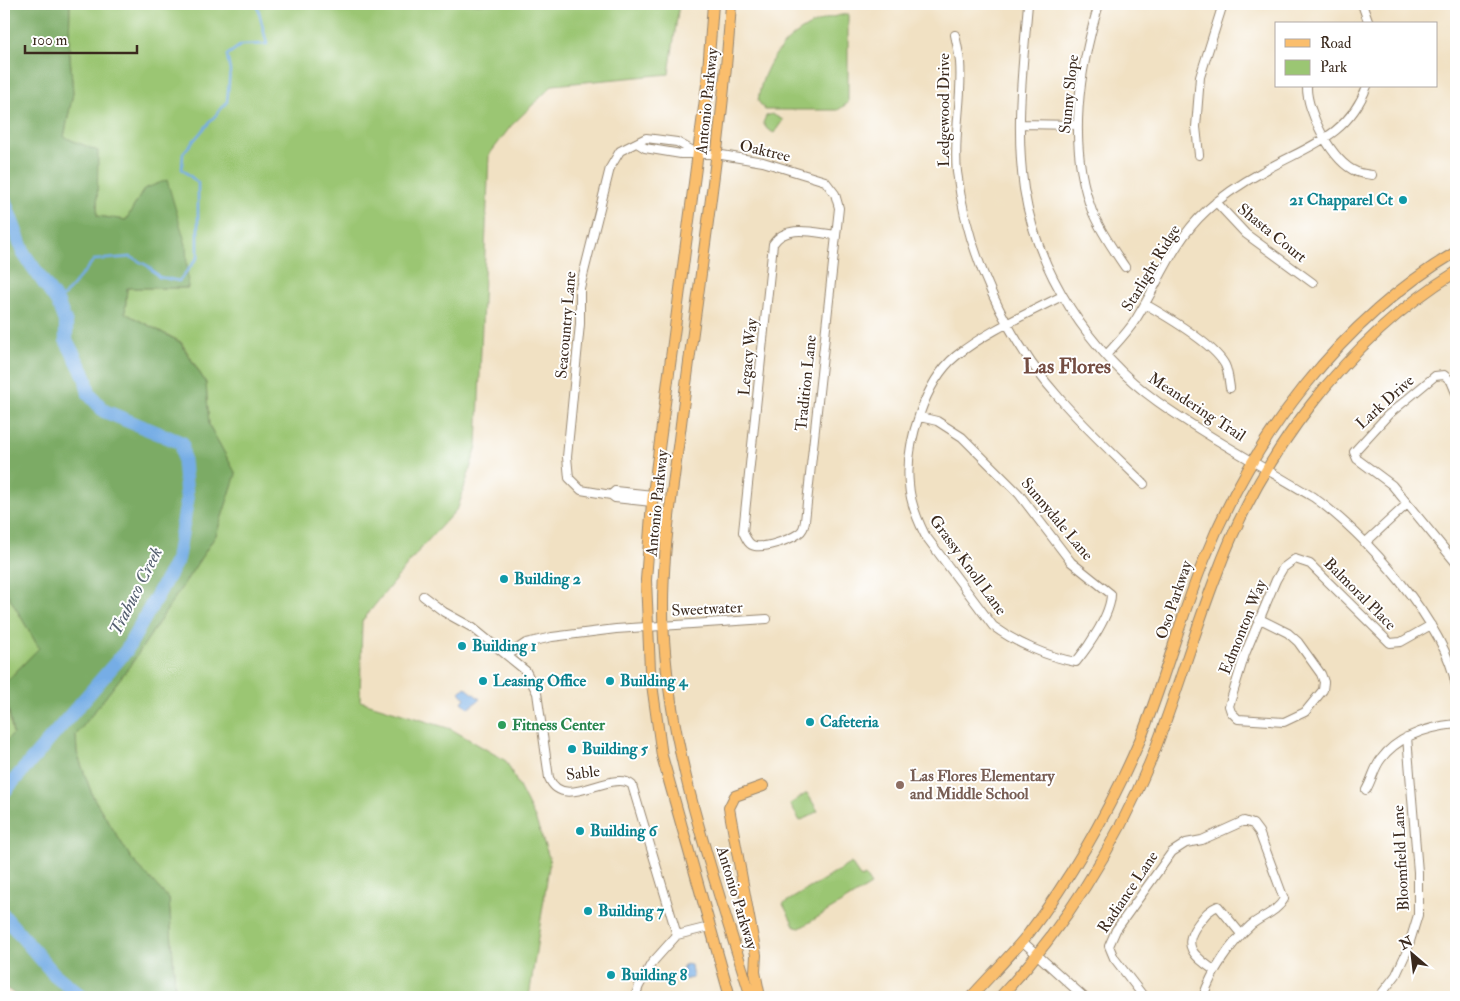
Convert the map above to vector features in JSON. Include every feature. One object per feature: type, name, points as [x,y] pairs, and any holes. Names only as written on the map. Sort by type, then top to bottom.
[{"type":"main road","name":"Antonio Parkway","points":[[713,4],[707,84],[652,499],[646,580],[654,709],[662,756],[730,997]]},
{"type":"main road","name":"Antonio Parkway","points":[[731,4],[716,154],[668,525],[663,625],[669,691],[685,778],[751,997]]},
{"type":"main road","name":"Oso Parkway","points":[[971,997],[1022,941],[1082,853],[1122,778],[1140,740],[1203,562],[1227,508],[1253,460],[1311,378],[1338,349],[1398,294],[1456,252]]},
{"type":"main road","name":"Oso Parkway","points":[[1000,997],[1038,954],[1111,844],[1135,796],[1186,666],[1216,575],[1266,468],[1301,418],[1342,369],[1393,320],[1456,272]]},
{"type":"main road","points":[[760,997],[755,972],[756,955],[728,808],[735,796],[763,786]]},
{"type":"street","name":"Meandering Trail","points":[[1028,4],[1020,124],[1021,165],[1030,214],[1039,242],[1062,296],[1086,331],[1106,354],[1158,402],[1328,507],[1365,542],[1431,625],[1453,669],[1456,686]]},
{"type":"street","name":"Sunny Slope","points":[[1099,4],[1090,40],[1076,124],[1082,173],[1092,212],[1104,236],[1126,267]]},
{"type":"street","points":[[1199,155],[1196,127],[1200,77],[1223,4]]},
{"type":"street","points":[[1362,4],[1368,22]]},
{"type":"street","name":"Ledgewood Drive","points":[[955,36],[960,63],[955,155],[977,259],[985,281],[1032,365],[1062,401],[1144,484]]},
{"type":"street","points":[[1307,88],[1308,106],[1326,139],[1344,163],[1356,172],[1372,176]]},
{"type":"street","name":"Starlight Ridge","points":[[1106,354],[1135,321],[1171,255],[1190,229],[1216,202],[1262,172],[1326,139],[1354,113],[1367,88]]},
{"type":"street","points":[[1020,124],[1076,124]]},
{"type":"street","name":"Seacountry Lane","points":[[652,499],[614,491],[610,494],[581,490],[569,478],[567,457],[580,324],[580,288],[610,168],[620,151],[646,138],[677,142],[697,153]]},
{"type":"street","name":"Oaktree","points":[[697,153],[716,154],[763,162],[825,181]]},
{"type":"street","name":"Tradition Lane","points":[[747,542],[754,546],[762,546],[797,535],[803,529],[840,208],[835,194],[825,181]]},
{"type":"street","name":"Shasta Court","points":[[1216,202],[1246,234],[1313,283]]},
{"type":"street","name":"Legacy Way","points":[[747,542],[743,532],[773,244],[779,235],[789,231],[836,235]]},
{"type":"street","name":"Grassy Knoll Lane","points":[[1062,296],[964,350],[949,362],[934,384],[920,417],[910,451],[909,485],[918,520],[925,534],[994,626],[1006,635],[1060,659],[1076,662]]},
{"type":"street","points":[[1145,304],[1165,315],[1213,352],[1225,365],[1230,388]]},
{"type":"street","name":"Lark Drive","points":[[1406,505],[1392,484],[1356,459],[1354,452],[1358,445],[1388,415],[1435,376],[1444,375],[1451,381],[1456,393]]},
{"type":"street","name":"Sunnydale Lane","points":[[920,417],[937,421],[962,437],[1020,494],[1071,562],[1112,594],[1111,605],[1084,653],[1076,662]]},
{"type":"street","points":[[1365,542],[1406,505],[1456,563]]},
{"type":"street","name":"Balmoral Place","points":[[1295,559],[1310,564],[1390,643],[1401,642],[1431,625]]},
{"type":"street","name":"Edmonton Way","points":[[1260,619],[1288,633],[1298,642],[1321,674],[1324,682],[1323,690],[1305,712],[1284,722],[1238,719],[1229,706],[1230,696],[1260,619],[1283,568],[1295,559]]},
{"type":"street","name":"Sable","points":[[423,596],[442,611],[473,628],[508,655],[526,671],[534,682],[551,784],[562,791],[569,792],[623,781],[632,785],[677,935]]},
{"type":"street","name":"Sweetwater","points":[[648,627],[767,619]]},
{"type":"street","points":[[508,655],[526,643],[543,639],[648,627]]},
{"type":"street","points":[[1366,790],[1380,759],[1398,742],[1433,727],[1456,724]]},
{"type":"street","name":"Bloomfield Lane","points":[[1379,997],[1396,974],[1408,951],[1418,916],[1418,872],[1407,737]]},
{"type":"street","name":"Radiance Lane","points":[[1144,997],[1114,958],[1109,946],[1116,930],[1172,852],[1186,843],[1202,840],[1244,821],[1253,824],[1259,832],[1284,899],[1280,907],[1241,934],[1215,971],[1203,997]]},
{"type":"street","points":[[1215,971],[1198,957],[1189,945],[1189,934],[1208,910],[1218,906],[1241,934]]},
{"type":"street","points":[[635,997],[651,964],[677,935],[709,927]]},
{"type":"street","points":[[1022,941],[1084,997]]},
{"type":"green space","points":[[4,4],[70,4],[69,44],[73,93],[64,137],[98,151],[97,216],[126,220],[144,189],[167,180],[186,245],[188,288],[127,288],[125,313],[180,342],[206,383],[209,425],[236,474],[216,535],[132,663],[76,735],[77,753],[93,797],[131,858],[169,899],[175,988],[186,997],[19,997],[4,987],[4,743],[13,734],[4,684],[39,648],[4,588]]},
{"type":"green space","points":[[70,4],[679,4],[669,74],[553,85],[511,126],[489,155],[477,446],[458,508],[421,548],[362,621],[360,701],[451,729],[506,761],[535,818],[550,860],[529,997],[186,997],[175,988],[169,899],[131,858],[93,797],[77,753],[76,735],[132,663],[216,535],[236,474],[209,425],[206,383],[181,342],[125,313],[127,288],[188,288],[144,189],[126,220],[97,216],[97,151],[64,137],[73,93],[69,44]]},
{"type":"green space","points":[[848,14],[848,103],[838,110],[765,110],[758,101],[762,83],[776,54],[787,41],[815,23],[831,17]]},
{"type":"green space","points":[[772,114],[783,120],[774,133],[767,129],[763,123],[766,116]]},
{"type":"green space","points":[[4,588],[39,648],[4,684]]},
{"type":"green space","points":[[4,692],[13,734],[4,743]]},
{"type":"green space","points":[[807,793],[818,811],[800,821],[790,804]]},
{"type":"green space","points":[[851,863],[861,878],[865,876],[871,885],[800,928],[795,927],[783,904]]},
{"type":"water","points":[[465,687],[480,699],[469,708],[462,702],[465,698],[460,692]]},
{"type":"water","points":[[686,964],[691,965],[693,978],[682,980],[683,966]]},
{"type":"waterway","points":[[58,303],[94,260],[131,257],[148,266],[159,277],[179,281],[198,257],[198,183],[182,169],[183,153],[227,102],[230,71],[227,55],[241,45],[267,44],[257,4]]},
{"type":"waterway","name":"Trabuco Creek","points":[[4,200],[24,254],[58,303],[66,324],[66,340],[85,376],[89,394],[104,411],[182,443],[187,501],[177,560],[126,651],[4,792]]},
{"type":"waterway","name":"Trabuco Creek","points":[[4,916],[54,974],[82,997]]},
{"type":"place","name":"21 Chapparel Ct","points":[[1403,200]]},
{"type":"place","name":"Building 2","points":[[504,579]]},
{"type":"place","name":"Building 1","points":[[462,646]]},
{"type":"place","name":"Leasing Office","points":[[483,681]]},
{"type":"place","name":"Building 4","points":[[610,681]]},
{"type":"place","name":"Cafeteria","points":[[810,722]]},
{"type":"place","name":"Fitness Center","points":[[502,725]]},
{"type":"place","name":"Building 5","points":[[572,749]]},
{"type":"place","name":"Las Flores Elementary and Middle School","points":[[900,785]]},
{"type":"place","name":"Building 6","points":[[580,831]]},
{"type":"place","name":"Building 7","points":[[588,911]]},
{"type":"place","name":"Building 8","points":[[611,975]]},
{"type":"district","name":"Las Flores","points":[[1067,366]]}]
